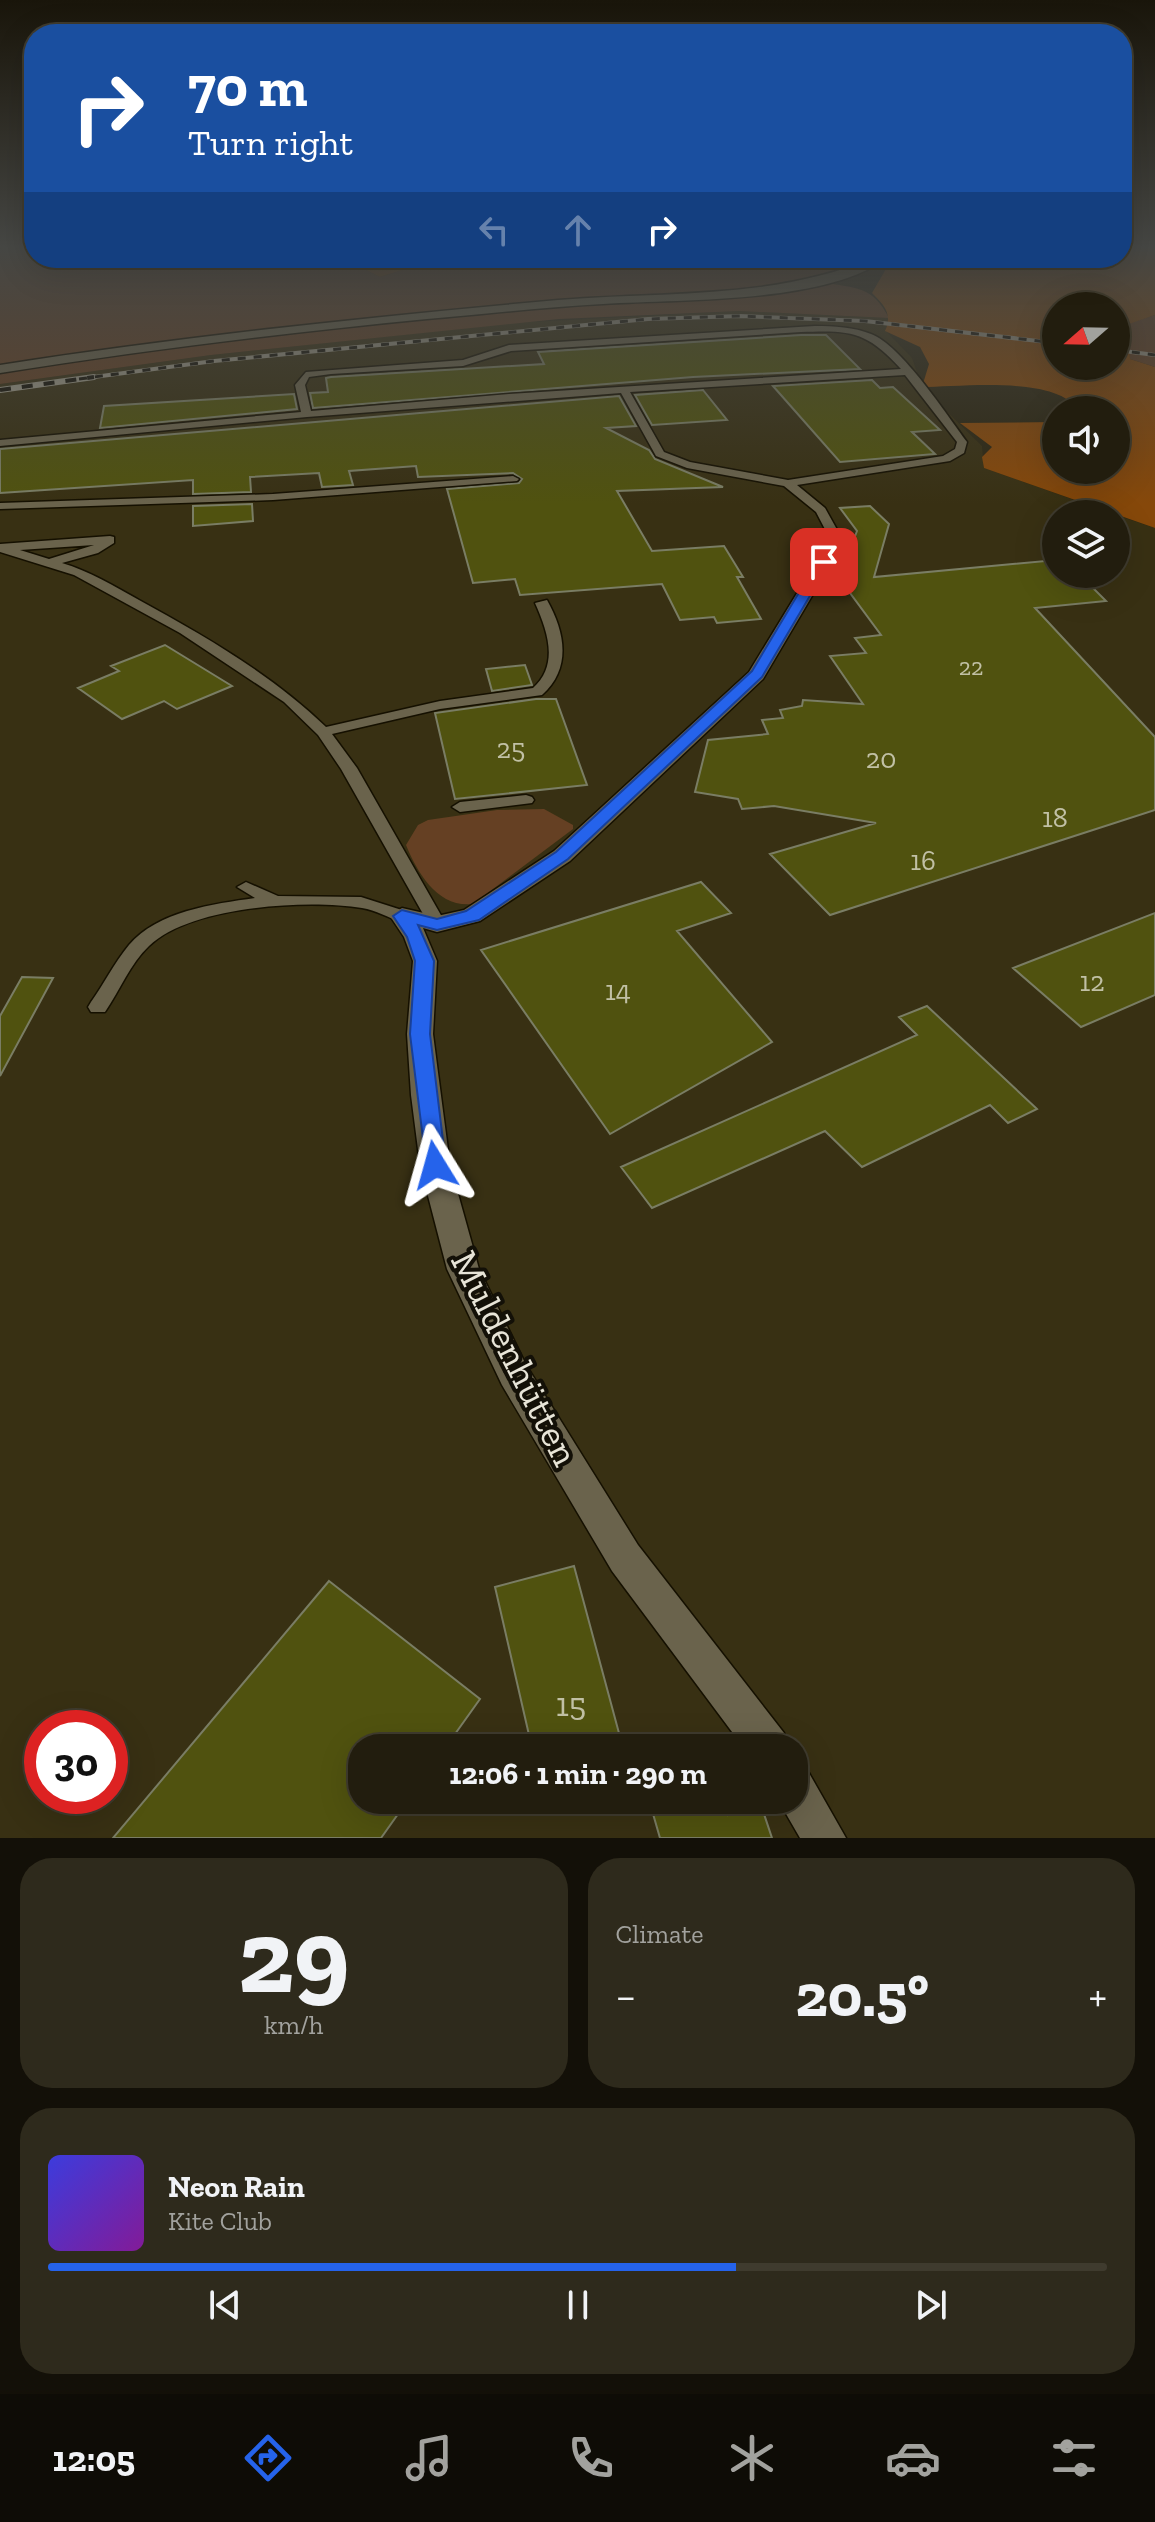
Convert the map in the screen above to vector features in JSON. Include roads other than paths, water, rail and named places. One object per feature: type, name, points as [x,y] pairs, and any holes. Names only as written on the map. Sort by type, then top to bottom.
[{"type":"street","points":[[0,369],[286,332]]},
{"type":"street","points":[[402,916],[437,924],[472,916],[562,856],[757,674],[824,562]]},
{"type":"street","name":"Muldenhütten","points":[[402,916],[416,936],[425,961],[420,1034],[425,1095],[435,1165],[463,1269],[514,1375],[625,1558],[758,1734]]},
{"type":"street","points":[[808,1811],[824,1838]]},
{"type":"lane","points":[[307,414],[300,385],[306,375],[462,362],[491,357],[509,348],[584,340],[744,332]]},
{"type":"lane","points":[[624,390],[660,454],[687,465],[788,483],[946,459],[960,451],[962,442],[891,350],[871,336],[841,332]]},
{"type":"lane","points":[[0,443],[307,414],[905,372]]},
{"type":"lane","points":[[0,506],[273,497],[513,479]]},
{"type":"lane","points":[[788,483],[821,510],[834,535],[824,562]]},
{"type":"lane","points":[[49,562],[94,550],[110,540],[0,548],[78,572],[185,630],[289,699],[323,732],[381,820],[437,924]]},
{"type":"lane","points":[[323,732],[440,705],[537,692],[549,684],[557,669],[550,619],[542,603]]},
{"type":"lane","points":[[460,807],[526,800]]},
{"type":"lane","points":[[246,887],[278,904]]},
{"type":"lane","points":[[98,1007],[134,953],[152,933],[214,910],[278,904],[362,902],[402,916]]},
{"type":"railway","points":[[94,377],[214,361],[516,332]]},
{"type":"railway","points":[[959,332],[1042,341]]},
{"type":"railway","points":[[1130,352],[1155,355]]},
{"type":"railway","points":[[0,390],[94,377]]},
{"type":"railway","points":[[79,379],[94,377]]}]
